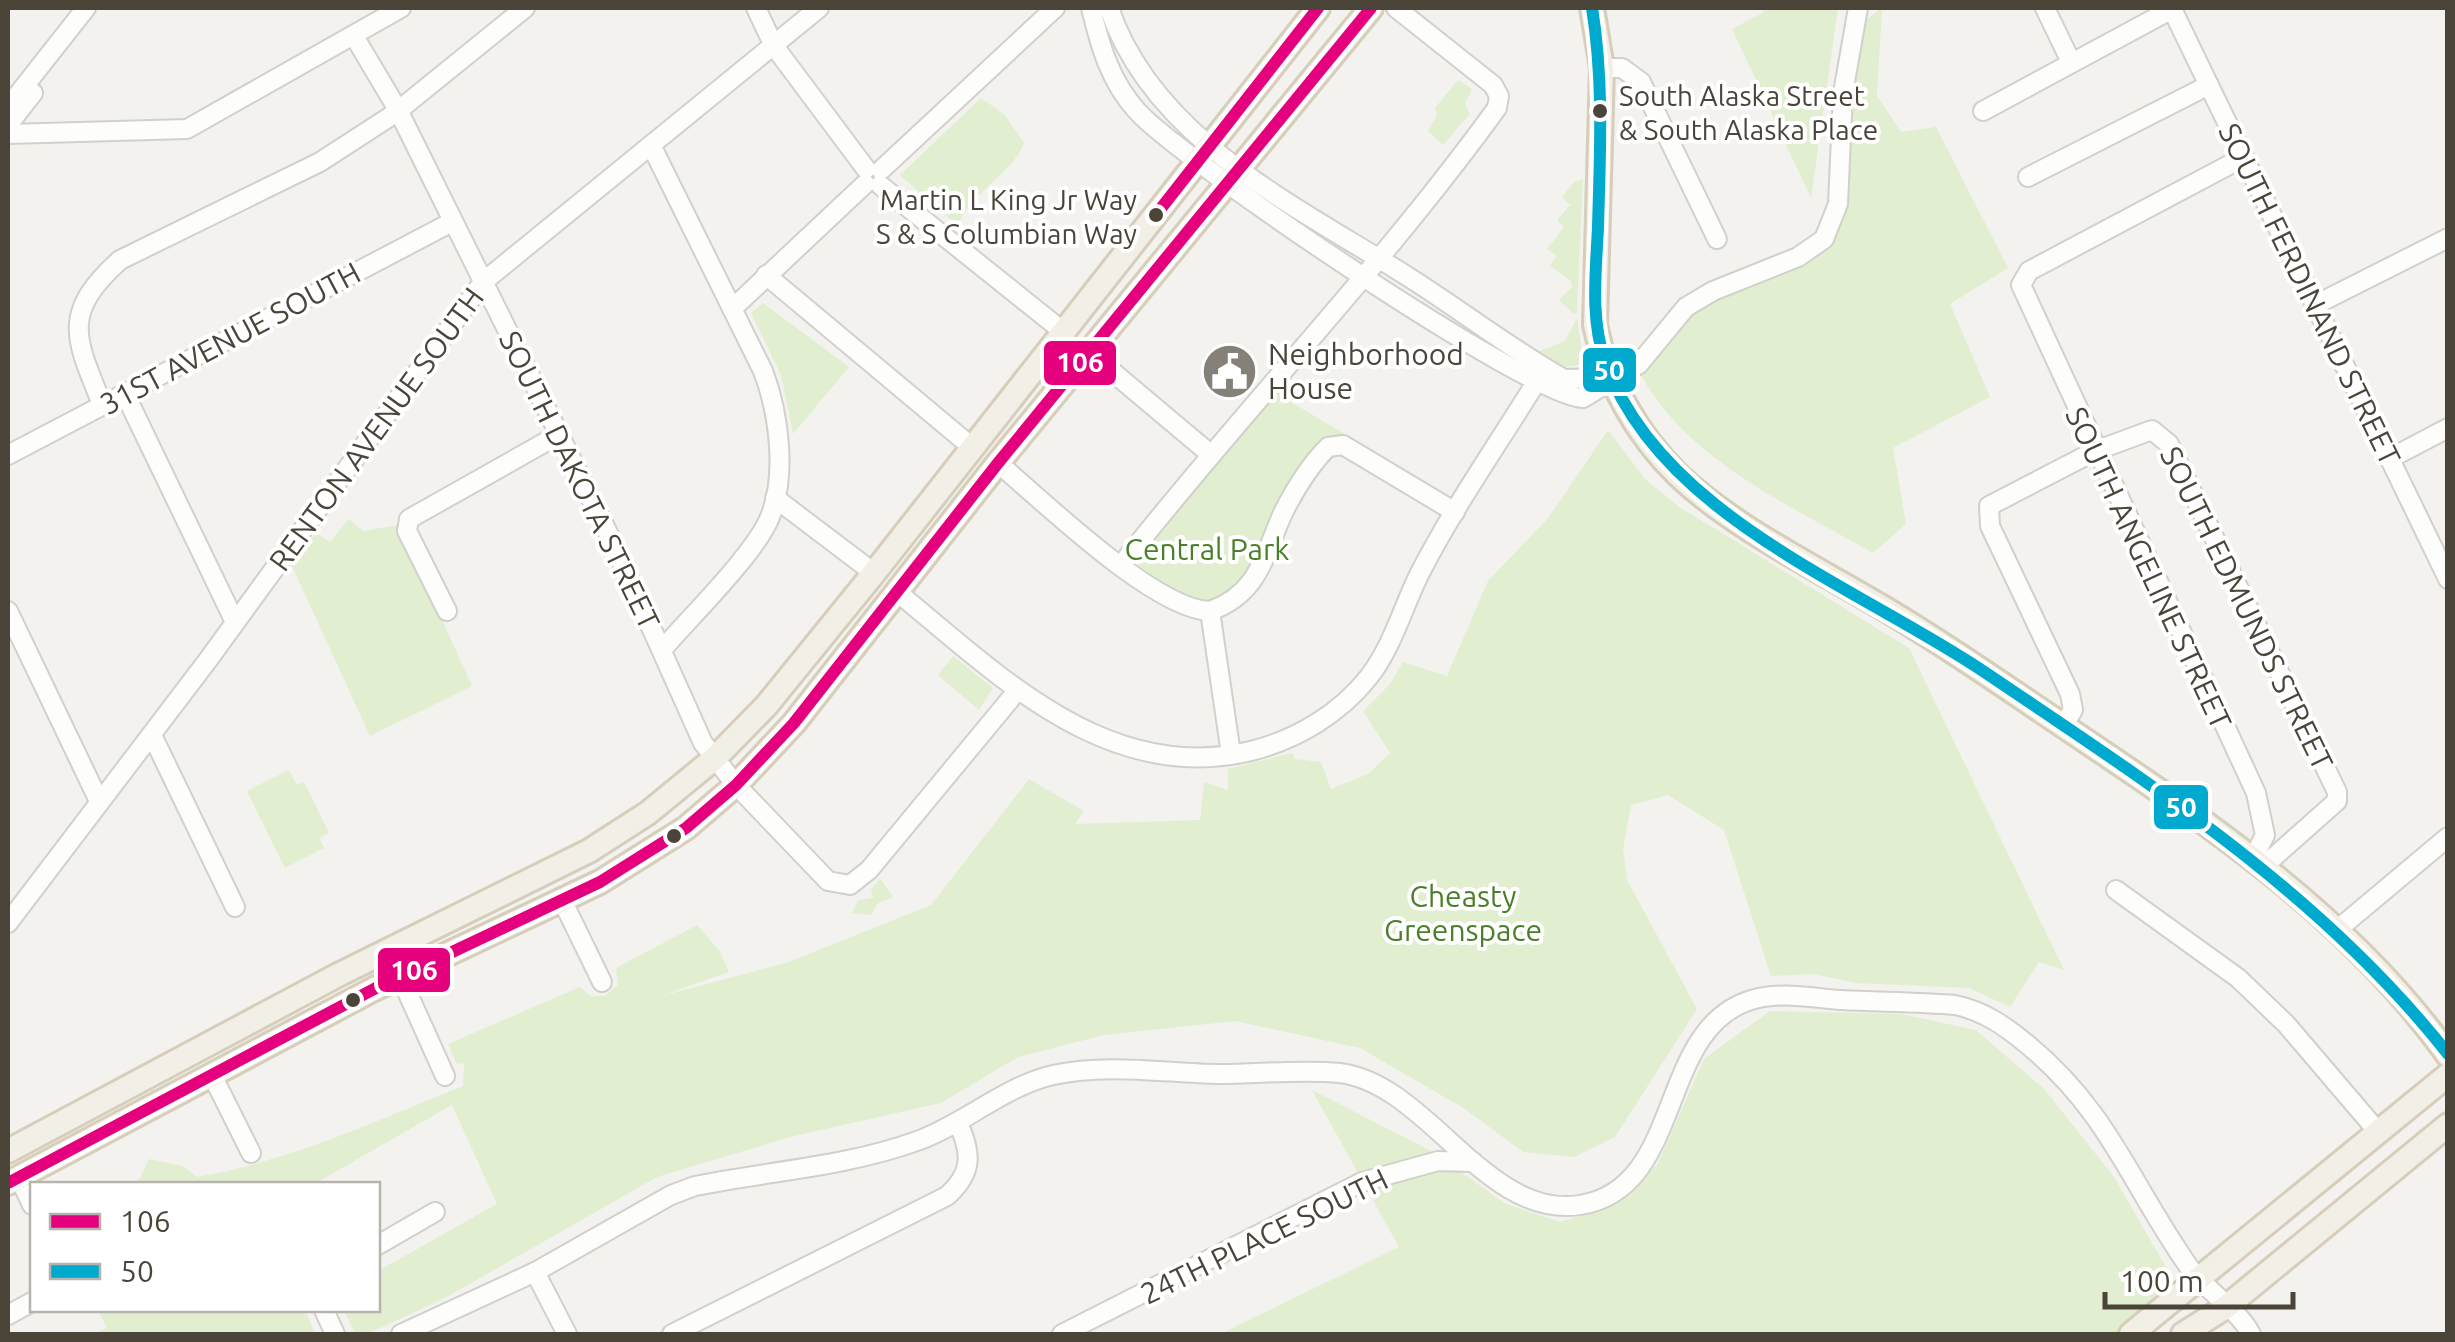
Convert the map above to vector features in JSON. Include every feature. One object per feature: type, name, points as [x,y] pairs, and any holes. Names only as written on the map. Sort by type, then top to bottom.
[{"type":"main road","points":[[8,1151],[325,981],[589,851],[648,813],[714,758],[766,706],[874,572],[1066,333],[1318,8]]},
{"type":"main road","points":[[13,1180],[400,976],[635,862],[686,828],[736,785],[794,722],[998,463],[1370,8]]},
{"type":"main road","points":[[1592,8],[1602,68],[1594,298],[1600,351],[1652,446],[1693,489],[1935,639],[2259,861],[2337,930],[2394,989],[2448,1054]]},
{"type":"main road","points":[[2131,1334],[2448,1075]]},
{"type":"main road","points":[[2183,1334],[2226,1308],[2445,1128]]},
{"type":"street","points":[[8,107],[86,8]]},
{"type":"street","points":[[8,134],[187,129],[401,8]]},
{"type":"street","points":[[102,404],[81,353],[76,322],[88,293],[120,260],[320,162],[398,110],[525,8]]},
{"type":"street","points":[[756,8],[774,46],[873,177],[1066,333]]},
{"type":"street","name":"RENTON AVENUE SOUTH","points":[[8,923],[152,736],[483,282],[819,8]]},
{"type":"street","points":[[732,309],[1055,8]]},
{"type":"street","points":[[1091,8],[1106,60],[1126,98],[1159,134],[1203,154],[1365,275],[1541,374],[1573,381],[1612,378],[1640,364],[1686,307],[1713,291],[1798,258],[1824,238],[1838,204],[1843,93],[1860,9]]},
{"type":"street","points":[[1109,8],[1119,36],[1149,85],[1203,154]]},
{"type":"street","points":[[1122,564],[1209,453],[1365,275],[1492,116],[1499,96],[1493,85],[1396,8]]},
{"type":"street","points":[[2045,8],[2070,60]]},
{"type":"street","points":[[1983,111],[2070,60],[2173,8]]},
{"type":"street","name":"SOUTH FERDINAND STREET","points":[[2173,8],[2448,579]]},
{"type":"street","name":"SOUTH DAKOTA STREET","points":[[354,36],[398,110],[714,758],[828,881],[850,885],[869,870],[1018,690]]},
{"type":"street","points":[[8,124],[53,67],[62,41]]},
{"type":"street","points":[[1602,68],[1622,68],[1641,82],[1716,238]]},
{"type":"street","points":[[2028,177],[2209,85]]},
{"type":"street","points":[[651,145],[772,394],[778,437],[775,498],[762,532],[662,650]]},
{"type":"street","name":"SOUTH ANGELINE STREET","points":[[2244,157],[2022,278],[2022,292],[2256,793],[2265,835],[2259,861]]},
{"type":"street","points":[[1233,177],[1378,258],[1541,374]]},
{"type":"street","name":"31ST AVENUE SOUTH","points":[[8,454],[102,404],[126,396],[452,222]]},
{"type":"street","points":[[2315,305],[2448,238]]},
{"type":"street","points":[[766,276],[973,448]]},
{"type":"street","points":[[1090,353],[1209,453]]},
{"type":"street","points":[[896,592],[1018,690],[1078,728],[1138,750],[1196,756],[1269,746],[1314,725],[1358,690],[1388,648],[1416,580],[1541,374]]},
{"type":"street","points":[[126,396],[234,622]]},
{"type":"street","points":[[2389,459],[2448,428]]},
{"type":"street","name":"SOUTH EDMUNDS STREET","points":[[2095,452],[2152,430],[2168,444],[2337,792],[2338,801],[2259,861]]},
{"type":"street","points":[[446,612],[407,532],[408,519],[558,434]]},
{"type":"street","points":[[998,463],[1173,602],[1210,611],[1251,586],[1293,496],[1325,449],[1332,445],[1343,444],[1456,512]]},
{"type":"street","points":[[2064,726],[2073,710],[2070,694],[1990,526],[1989,506],[2095,452]]},
{"type":"street","points":[[775,498],[874,572]]},
{"type":"street","points":[[8,611],[100,801]]},
{"type":"street","points":[[1210,611],[1231,754]]},
{"type":"street","points":[[152,736],[235,907]]},
{"type":"street","points":[[2337,930],[2448,837]]},
{"type":"street","points":[[2116,890],[2170,925],[2261,999],[2379,1133]]},
{"type":"street","points":[[562,900],[602,982]]},
{"type":"street","points":[[400,976],[444,1076]]},
{"type":"street","points":[[400,1334],[534,1272],[651,1205],[695,1186],[868,1156],[958,1123],[1024,1086],[1064,1073],[1347,1074],[1396,1097],[1474,1162],[1534,1200],[1573,1206],[1590,1204],[1621,1186],[1646,1158],[1705,1031],[1734,1007],[1782,996],[1955,1005],[1998,1022],[2074,1087],[2105,1126],[2199,1279],[2240,1317],[2250,1334]]},
{"type":"street","points":[[212,1074],[250,1153]]},
{"type":"street","points":[[672,1334],[947,1196],[968,1166],[970,1154],[958,1123]]},
{"type":"street","name":"24TH PLACE SOUTH","points":[[1062,1334],[1362,1182],[1438,1161],[1474,1162]]},
{"type":"street","points":[[13,1180],[30,1202]]},
{"type":"street","points":[[380,1244],[435,1212]]},
{"type":"street","points":[[534,1272],[568,1334]]},
{"type":"street","points":[[8,1315],[30,1303]]},
{"type":"green space","points":[[1762,8],[1838,8],[1811,198],[1732,29],[1764,12]]},
{"type":"green space","points":[[1882,8],[1877,96],[1901,132],[1936,127],[2008,268],[1950,304],[1990,397],[1893,448],[1906,524],[1873,553],[1776,499],[1713,457],[1661,405],[1641,375],[1687,317],[1714,300],[1777,276],[1825,247],[1847,194],[1850,82],[1863,22]]},
{"type":"green space","points":[[1458,80],[1472,89],[1465,103],[1470,114],[1443,145],[1428,131],[1437,115],[1435,108]]},
{"type":"green space","points":[[981,98],[1005,115],[1024,143],[1011,164],[971,203],[958,226],[900,175]]},
{"type":"green space","points":[[1583,179],[1574,314],[1559,300],[1572,287],[1571,281],[1550,266],[1557,256],[1547,249],[1564,227],[1557,220],[1570,205],[1562,197],[1574,182]]},
{"type":"green space","points":[[763,303],[849,367],[793,434],[781,375],[751,313]]},
{"type":"green space","points":[[1577,318],[1583,358],[1579,365],[1565,367],[1540,351],[1565,341]]},
{"type":"green space","name":"Central Park","points":[[1287,383],[1291,402],[1348,436],[1333,435],[1320,440],[1276,509],[1244,584],[1219,599],[1186,601],[1138,565],[1139,556]]},
{"type":"green space","name":"Cheasty Greenspace","points":[[1608,430],[1645,479],[1678,506],[1909,648],[2064,970],[2039,962],[2010,1007],[1969,988],[1855,983],[1814,974],[1771,976],[1724,830],[1668,795],[1631,805],[1623,849],[1627,880],[1697,1009],[1615,1137],[1574,1157],[1523,1152],[1465,1109],[1360,1048],[1235,1021],[1104,1035],[1018,1057],[941,1103],[794,1136],[657,1177],[443,1299],[367,1334],[355,1334],[345,1312],[380,1312],[380,1270],[497,1204],[452,1105],[317,1182],[138,1182],[149,1159],[183,1166],[197,1177],[232,1170],[332,1139],[463,1086],[464,1063],[457,1064],[448,1044],[580,987],[591,996],[605,996],[618,985],[616,968],[697,925],[720,952],[729,972],[661,996],[786,963],[931,905],[1029,779],[1084,811],[1075,824],[1200,820],[1204,782],[1228,790],[1228,769],[1292,753],[1295,759],[1321,762],[1331,789],[1368,774],[1390,753],[1363,711],[1390,684],[1403,662],[1447,676],[1488,581],[1549,517]]},
{"type":"green space","points":[[349,519],[363,531],[399,525],[472,686],[370,736],[292,566],[316,533],[330,542]]},
{"type":"green space","points":[[953,656],[993,688],[979,710],[938,675]]},
{"type":"green space","points":[[289,770],[297,785],[304,782],[329,833],[319,838],[324,848],[285,868],[247,791]]},
{"type":"green space","points":[[880,879],[893,897],[878,903],[871,915],[852,913],[858,900],[873,898],[871,889]]},
{"type":"green space","points":[[1770,1011],[1901,1014],[1976,1030],[2045,1090],[2114,1177],[2173,1279],[2116,1334],[1220,1334],[1399,1247],[1312,1090],[1435,1153],[1504,1203],[1560,1222],[1607,1207],[1657,1165],[1704,1059]]},
{"type":"green space","points":[[99,1312],[306,1312],[315,1334],[91,1334],[107,1328]]},
{"type":"transit line","name":"106","points":[[1155,216],[1318,8]]},
{"type":"transit line","name":"106","points":[[8,1183],[374,989],[600,882],[686,828],[736,785],[794,723],[998,463],[1371,8]]},
{"type":"transit line","name":"50","points":[[1592,8],[1600,117],[1597,328],[1605,361],[1631,415],[1669,462],[1714,504],[1766,542],[1983,671],[2231,845],[2346,942],[2448,1054]]},
{"type":"place","name":"South Alaska Street & South Alaska Place","points":[[1600,111]]},
{"type":"place","name":"Martin L King Jr Way S & S Columbian Way","points":[[1156,215]]},
{"type":"place","name":"Neighborhood House","points":[[1229,371]]}]
